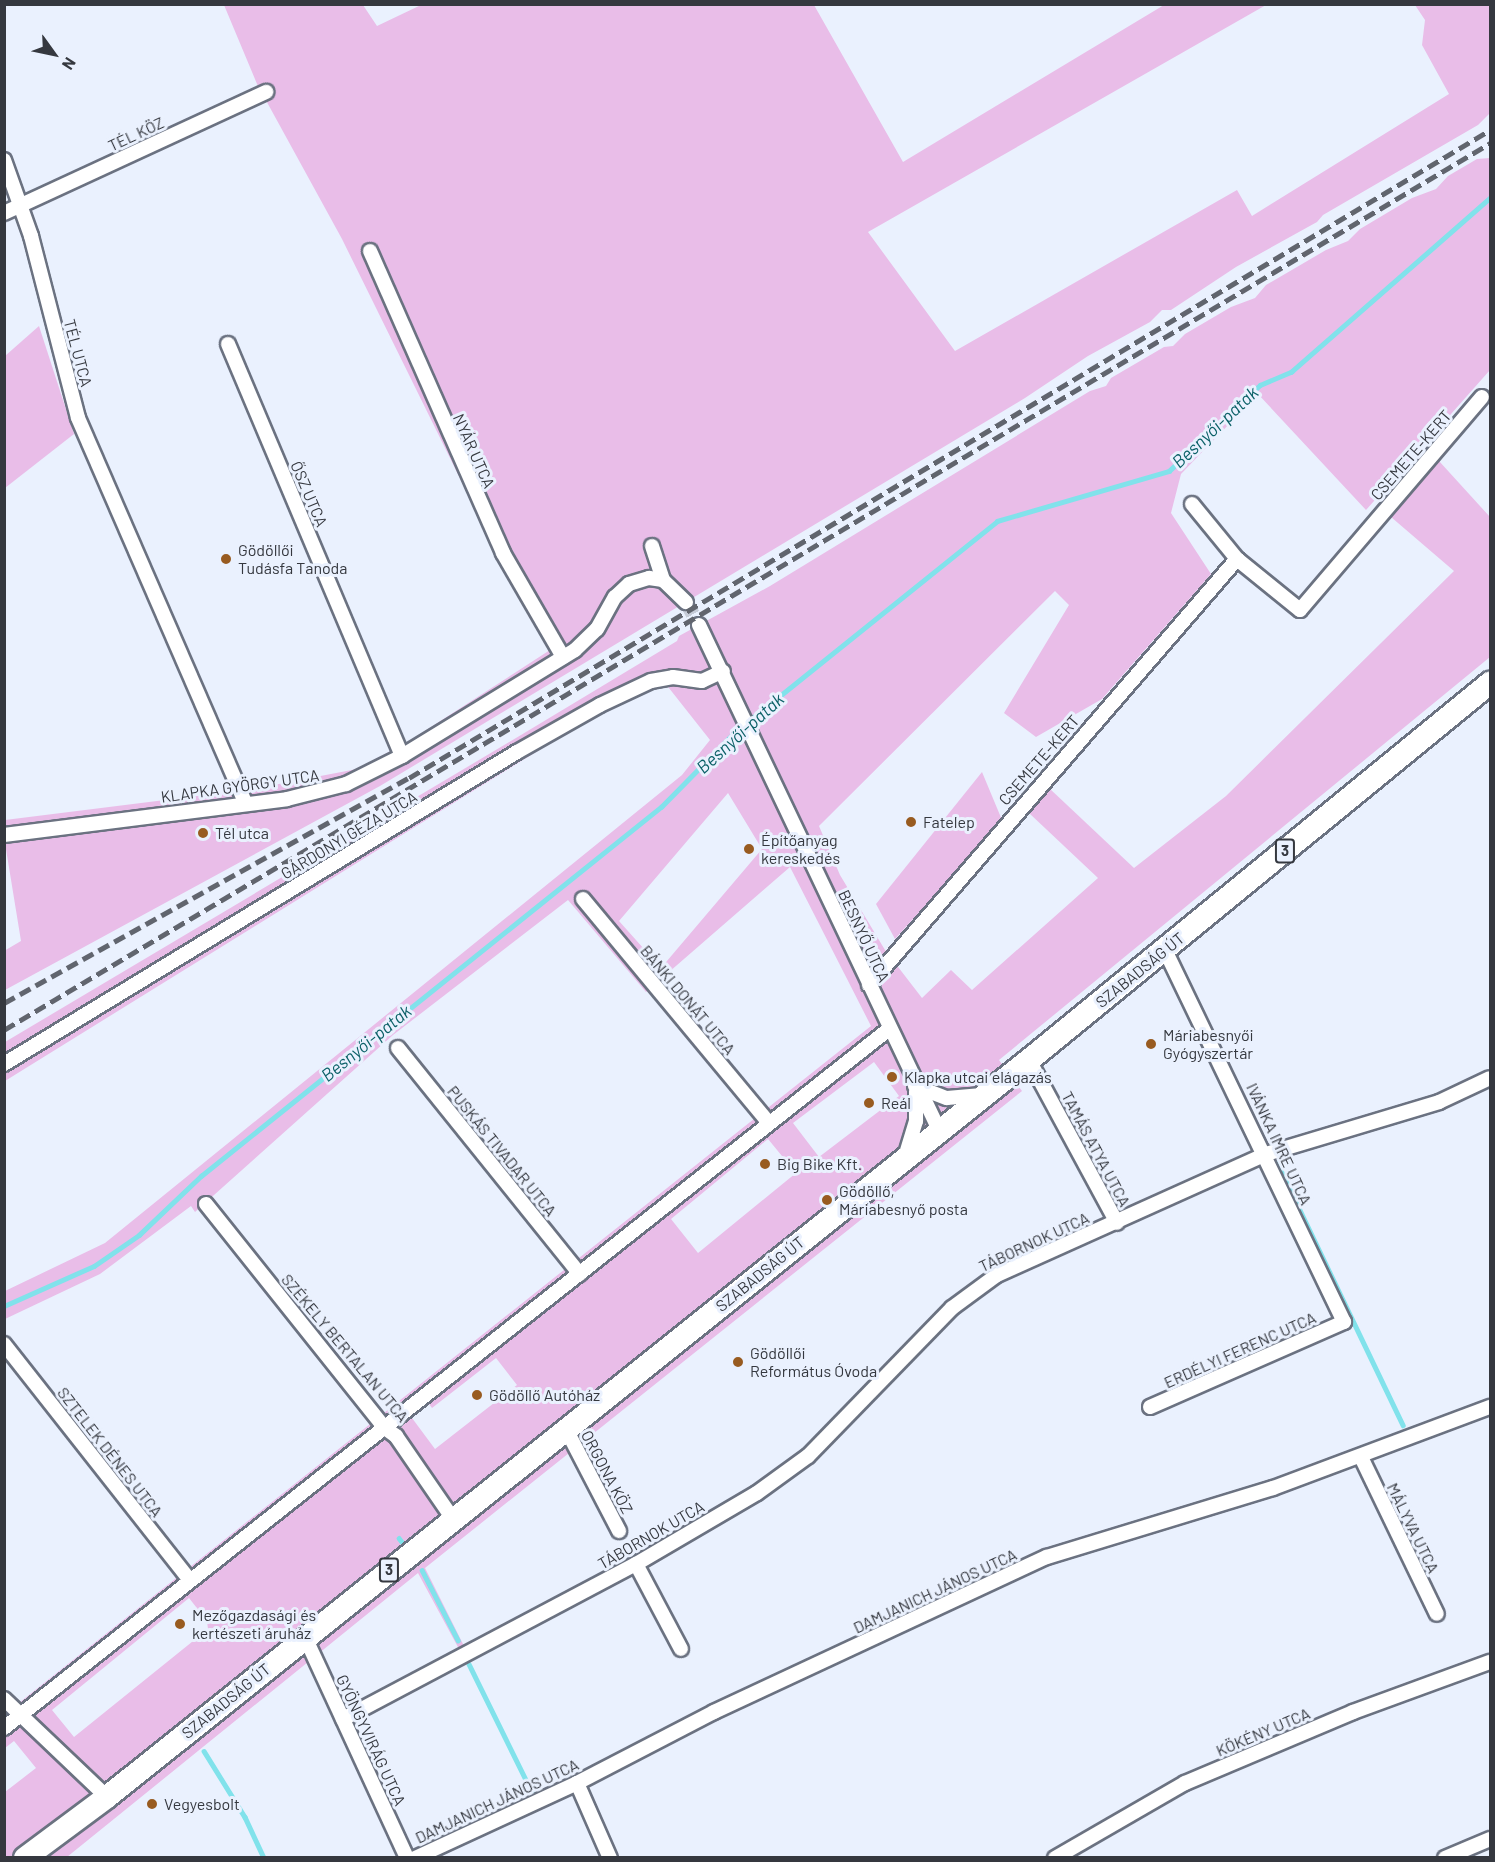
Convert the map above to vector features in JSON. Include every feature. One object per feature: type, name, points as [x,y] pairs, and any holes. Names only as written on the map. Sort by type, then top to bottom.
[{"type":"main road","name":"SZABADSÁG ÚT","points":[[25,1857],[107,1797],[1029,1060],[1491,683]]},
{"type":"street","name":"TÉL KÖZ","points":[[4,213],[266,92]]},
{"type":"street","name":"TÉL UTCA","points":[[4,160],[31,236],[78,418],[245,802]]},
{"type":"street","name":"NYÁR UTCA","points":[[370,251],[503,553],[563,657]]},
{"type":"street","name":"ŐSZ UTCA","points":[[228,344],[402,756]]},
{"type":"street","name":"CSEMETE-KERT","points":[[1192,504],[1237,559],[1300,610],[1482,397]]},
{"type":"street","points":[[652,546],[663,580],[686,602]]},
{"type":"street","name":"CSEMETE-KERT","points":[[869,985],[1237,559]]},
{"type":"street","name":"KLAPKA GYÖRGY UTCA","points":[[4,835],[319,793],[374,772],[586,641],[628,584],[644,578],[663,580]]},
{"type":"street","name":"BESNYŐ UTCA","points":[[699,625],[723,671],[915,1086],[939,1130]]},
{"type":"street","name":"GÁRDONYI GÉZA UTCA","points":[[4,1064],[600,705],[662,678],[702,681],[723,671]]},
{"type":"street","name":"BÁNKI DONÁT UTCA","points":[[583,899],[768,1122]]},
{"type":"street","name":"IVÁNKA IMRE UTCA","points":[[1165,950],[1266,1154],[1344,1322]]},
{"type":"street","points":[[4,1728],[580,1274],[768,1122],[889,1029]]},
{"type":"street","name":"PUSKÁS TIVADAR UTCA","points":[[398,1048],[580,1274]]},
{"type":"street","name":"TAMÁS ATYA UTCA","points":[[1029,1060],[1117,1223]]},
{"type":"street","name":"TÁBORNOK UTCA","points":[[343,1719],[636,1564],[757,1493],[808,1456],[971,1291],[997,1275],[1117,1223],[1266,1154],[1439,1102],[1491,1078]]},
{"type":"street","points":[[905,1157],[916,1120],[915,1086],[947,1098],[984,1094]]},
{"type":"street","name":"SZÉKELY BERTALAN UTCA","points":[[206,1204],[385,1428],[396,1436],[453,1519]]},
{"type":"street","name":"ERDÉLYI FERENC UTCA","points":[[1150,1407],[1344,1322]]},
{"type":"street","name":"SZTELEK DÉNES UTCA","points":[[4,1344],[189,1581]]},
{"type":"street","name":"DAMJANICH JÁNOS UTCA","points":[[415,1857],[577,1783],[714,1712],[1047,1557],[1360,1457],[1491,1407]]},
{"type":"street","name":"ORGONA KÖZ","points":[[566,1429],[619,1531]]},
{"type":"street","name":"MÁLYVA UTCA","points":[[1360,1457],[1437,1614]]},
{"type":"street","points":[[636,1564],[681,1649]]},
{"type":"street","name":"GYÖNGYVIRÁG UTCA","points":[[305,1637],[407,1857]]},
{"type":"street","name":"KÖKÉNY UTCA","points":[[1057,1856],[1185,1783],[1353,1713],[1491,1662]]},
{"type":"street","points":[[4,1699],[107,1797]]},
{"type":"street","points":[[577,1783],[610,1857]]},
{"type":"street","points":[[1445,1857],[1491,1839]]},
{"type":"shaded area","points":[[224,5],[363,5],[377,26],[421,5],[814,5],[903,162],[1164,5],[1266,5],[868,232],[955,351],[1237,190],[1252,216],[1449,94],[1422,45],[1425,20],[1415,5],[1490,5],[1490,113],[1478,125],[1323,215],[1317,222],[1236,267],[1171,310],[1162,310],[1150,322],[1088,356],[1025,398],[380,786],[5,990],[4,951],[21,941],[5,843],[5,820],[253,789],[357,769],[411,740],[550,650],[519,598],[342,239],[257,84]]},
{"type":"shaded area","points":[[1490,158],[1490,370],[1366,510],[1258,394],[1181,474],[1171,513],[1211,574],[1102,699],[1036,737],[1004,713],[1069,605],[1055,591],[819,826],[840,875],[885,950],[922,998],[951,970],[972,990],[1098,878],[1029,813],[1049,788],[1134,868],[1226,796],[1454,571],[1391,517],[1439,461],[1490,517],[1490,657],[999,1060],[1022,1091],[425,1568],[464,1646],[459,1649],[418,1573],[67,1857],[5,1857],[5,1792],[36,1768],[14,1741],[5,1748],[5,1714],[871,1026],[790,867],[646,992],[568,900],[393,1035],[195,1212],[191,1206],[100,1274],[5,1319],[5,1291],[105,1243],[682,775],[710,740],[665,683],[581,724],[5,1081],[5,1042],[521,735],[677,641],[679,636],[770,586],[1090,391],[1106,386],[1111,378],[1164,347],[1173,346],[1185,334],[1231,307],[1255,298],[1266,285],[1326,250],[1348,241],[1360,229],[1412,198],[1436,189],[1448,176],[1477,159]],"holes":[[[728,793],[762,849],[661,968],[619,921]],[[874,1062],[899,1096],[819,1157],[793,1123]],[[768,1139],[796,1173],[698,1253],[671,1219]],[[496,1358],[517,1385],[435,1449],[412,1418],[429,1404],[432,1408]],[[189,1598],[207,1621],[208,1629],[74,1737],[52,1710]]]},
{"type":"shaded area","points":[[39,326],[74,434],[5,488],[5,356]]},
{"type":"shaded area","points":[[982,772],[1002,820],[895,939],[876,904]]},
{"type":"waterway","name":"Besnyői-patak","points":[[4,1306],[94,1266],[139,1235],[201,1176],[661,807],[735,732],[997,521],[1169,471],[1260,385],[1291,372],[1490,198]]},
{"type":"waterway","points":[[1276,1160],[1403,1425]]},
{"type":"waterway","points":[[399,1538],[402,1542]]},
{"type":"waterway","points":[[422,1570],[458,1640]]},
{"type":"waterway","points":[[469,1664],[532,1792]]},
{"type":"waterway","points":[[204,1751],[245,1817],[264,1858]]},
{"type":"tunnel","points":[[686,602],[699,625]]},
{"type":"railway","points":[[4,1003],[409,778],[1490,130]]},
{"type":"railway","points":[[4,1030],[1490,143]]},
{"type":"place","name":"Gödöllői Tudásfa Tanoda","points":[[226,559]]},
{"type":"place","name":"Fatelep","points":[[911,822]]},
{"type":"place","name":"Tél utca","points":[[203,833]]},
{"type":"place","name":"Építőanyag kereskedés","points":[[749,849]]},
{"type":"place","name":"Máriabesnyői Gyógyszertár","points":[[1151,1044]]},
{"type":"place","name":"Klapka utcai elágazás","points":[[892,1077]]},
{"type":"place","name":"Reál","points":[[869,1103]]},
{"type":"place","name":"Big Bike Kft.","points":[[765,1164]]},
{"type":"place","name":"Gödöllő, Máriabesnyő posta","points":[[827,1200]]},
{"type":"place","name":"Gödöllői Református Óvoda","points":[[738,1362]]},
{"type":"place","name":"Gödöllő Autóház","points":[[477,1395]]},
{"type":"place","name":"Mezőgazdasági és kertészeti áruház","points":[[180,1624]]},
{"type":"place","name":"Vegyesbolt","points":[[152,1804]]}]
